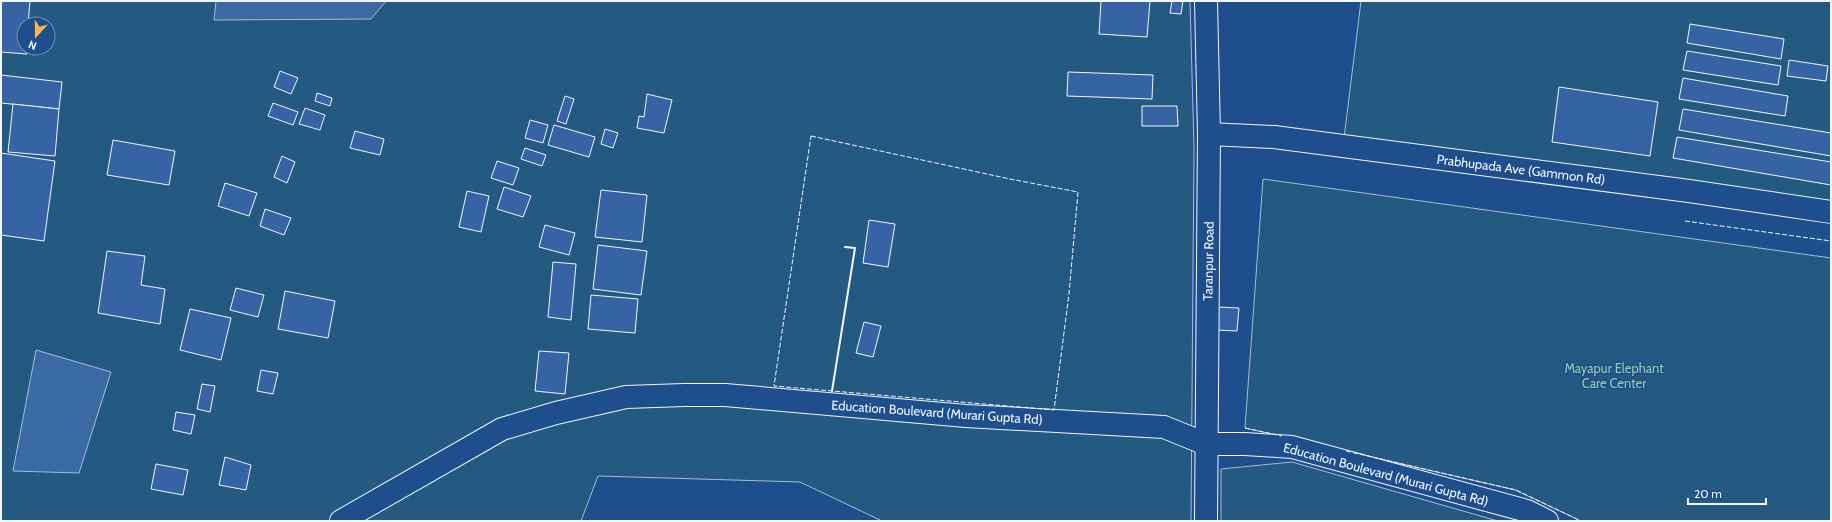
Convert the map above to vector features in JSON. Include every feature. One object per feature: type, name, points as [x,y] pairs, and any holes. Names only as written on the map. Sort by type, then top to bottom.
[{"type":"street","name":"Taranpur Road","points":[[1206,1],[1209,134],[1206,521]]},
{"type":"street","name":"Prabhupada Ave (Gammon Rd)","points":[[1209,134],[1274,137],[1689,191],[1831,212]]},
{"type":"street","name":"Education Boulevard (Murari Gupta Rd)","points":[[341,521],[502,429],[556,413],[626,397],[725,395],[966,416],[1164,427],[1206,444],[1245,444],[1292,447],[1527,511],[1548,521]]},
{"type":"green space","points":[[1,1],[1190,1],[1194,148],[1191,521],[882,521],[800,482],[598,476],[581,521],[1,521]]},
{"type":"green space","points":[[1361,1],[1831,1],[1831,214],[1343,146]]},
{"type":"green space","name":"Mayapur Elephant Care Center","points":[[1263,179],[1831,258],[1831,521],[1581,521],[1515,490],[1245,428]]},
{"type":"green space","points":[[1292,462],[1498,521],[1221,521],[1221,469]]},
{"type":"shaded area","points":[[216,1],[386,1],[371,19],[214,20]]},
{"type":"shaded area","points":[[36,350],[111,372],[79,473],[13,471]]},
{"type":"building","points":[[1,1],[30,1],[29,16],[16,16],[16,53],[1,52]]},
{"type":"building","points":[[1101,1],[1150,1],[1147,37],[1099,34]]},
{"type":"building","points":[[1172,1],[1183,1],[1181,14],[1170,13]]},
{"type":"building","points":[[1690,24],[1784,39],[1781,59],[1687,43]]},
{"type":"building","points":[[1687,51],[1781,66],[1778,85],[1683,70]]},
{"type":"building","points":[[1789,60],[1828,66],[1826,81],[1787,76]]},
{"type":"building","points":[[280,71],[298,78],[291,94],[274,87]]},
{"type":"building","points":[[1068,72],[1153,75],[1152,99],[1067,96]]},
{"type":"building","points":[[1,75],[62,82],[59,109],[1,103]]},
{"type":"building","points":[[1683,78],[1788,96],[1785,116],[1679,99]]},
{"type":"building","points":[[1559,87],[1658,102],[1650,156],[1552,142]]},
{"type":"building","points":[[317,93],[332,98],[330,106],[315,101]]},
{"type":"building","points":[[647,94],[672,100],[664,133],[637,128],[639,116],[644,117]]},
{"type":"building","points":[[565,96],[574,99],[566,124],[557,121]]},
{"type":"building","points":[[273,103],[298,112],[293,125],[268,116]]},
{"type":"building","points":[[13,104],[59,109],[55,156],[8,152]]},
{"type":"building","points":[[1142,106],[1177,106],[1178,126],[1142,126]]},
{"type":"building","points":[[305,108],[325,115],[320,130],[299,124]]},
{"type":"building","points":[[1683,109],[1831,133],[1831,156],[1679,130]]},
{"type":"building","points":[[530,120],[548,125],[543,143],[525,138]]},
{"type":"building","points":[[554,125],[595,137],[589,157],[548,145]]},
{"type":"building","points":[[605,129],[618,133],[613,148],[601,144]]},
{"type":"building","points":[[355,131],[384,139],[380,155],[350,148]]},
{"type":"building","points":[[1677,137],[1831,162],[1831,185],[1673,158]]},
{"type":"building","points":[[113,140],[175,151],[169,185],[107,175]]},
{"type":"building","points":[[525,148],[546,155],[542,166],[521,159]]},
{"type":"building","points":[[1,153],[55,161],[44,241],[1,235]]},
{"type":"building","points":[[282,156],[295,162],[287,183],[274,177]]},
{"type":"building","points":[[497,161],[519,168],[513,185],[491,178]]},
{"type":"building","points":[[225,183],[257,193],[249,216],[218,206]]},
{"type":"building","points":[[504,187],[531,196],[523,217],[497,209]]},
{"type":"building","points":[[601,190],[647,195],[642,242],[595,237]]},
{"type":"building","points":[[467,191],[489,196],[481,232],[459,227]]},
{"type":"building","points":[[265,209],[291,218],[284,235],[260,226]]},
{"type":"building","points":[[869,220],[895,224],[888,267],[863,263]]},
{"type":"building","points":[[545,225],[575,233],[569,255],[539,247]]},
{"type":"building","points":[[598,245],[647,251],[641,295],[593,289]]},
{"type":"building","points":[[107,251],[145,256],[141,285],[165,289],[160,324],[98,313]]},
{"type":"building","points":[[553,262],[576,264],[571,320],[548,317]]},
{"type":"building","points":[[236,288],[264,295],[258,317],[230,310]]},
{"type":"building","points":[[285,291],[335,301],[328,338],[278,329]]},
{"type":"building","points":[[591,295],[638,299],[635,333],[588,329]]},
{"type":"building","points":[[1217,307],[1239,308],[1237,331],[1216,330]]},
{"type":"building","points":[[190,309],[231,318],[221,360],[180,350]]},
{"type":"building","points":[[864,322],[881,326],[873,357],[856,353]]},
{"type":"building","points":[[539,351],[569,353],[565,394],[535,391]]},
{"type":"building","points":[[261,370],[278,373],[273,394],[257,391]]},
{"type":"building","points":[[202,384],[215,386],[210,412],[197,409]]},
{"type":"building","points":[[176,412],[195,415],[191,434],[173,430]]},
{"type":"building","points":[[225,457],[251,465],[246,490],[219,485]]},
{"type":"building","points":[[156,464],[188,470],[183,495],[151,489]]},
{"type":"fence","points":[[811,136],[1010,179],[1078,192],[1069,294],[1054,410],[774,386],[811,136]]},
{"type":"fence","points":[[1685,221],[1831,241]]},
{"type":"fence","points":[[1245,428],[1282,436]]},
{"type":"fence","points":[[1346,451],[1516,490],[1581,521]]},
{"type":"wall","points":[[832,391],[855,248],[845,247]]}]
